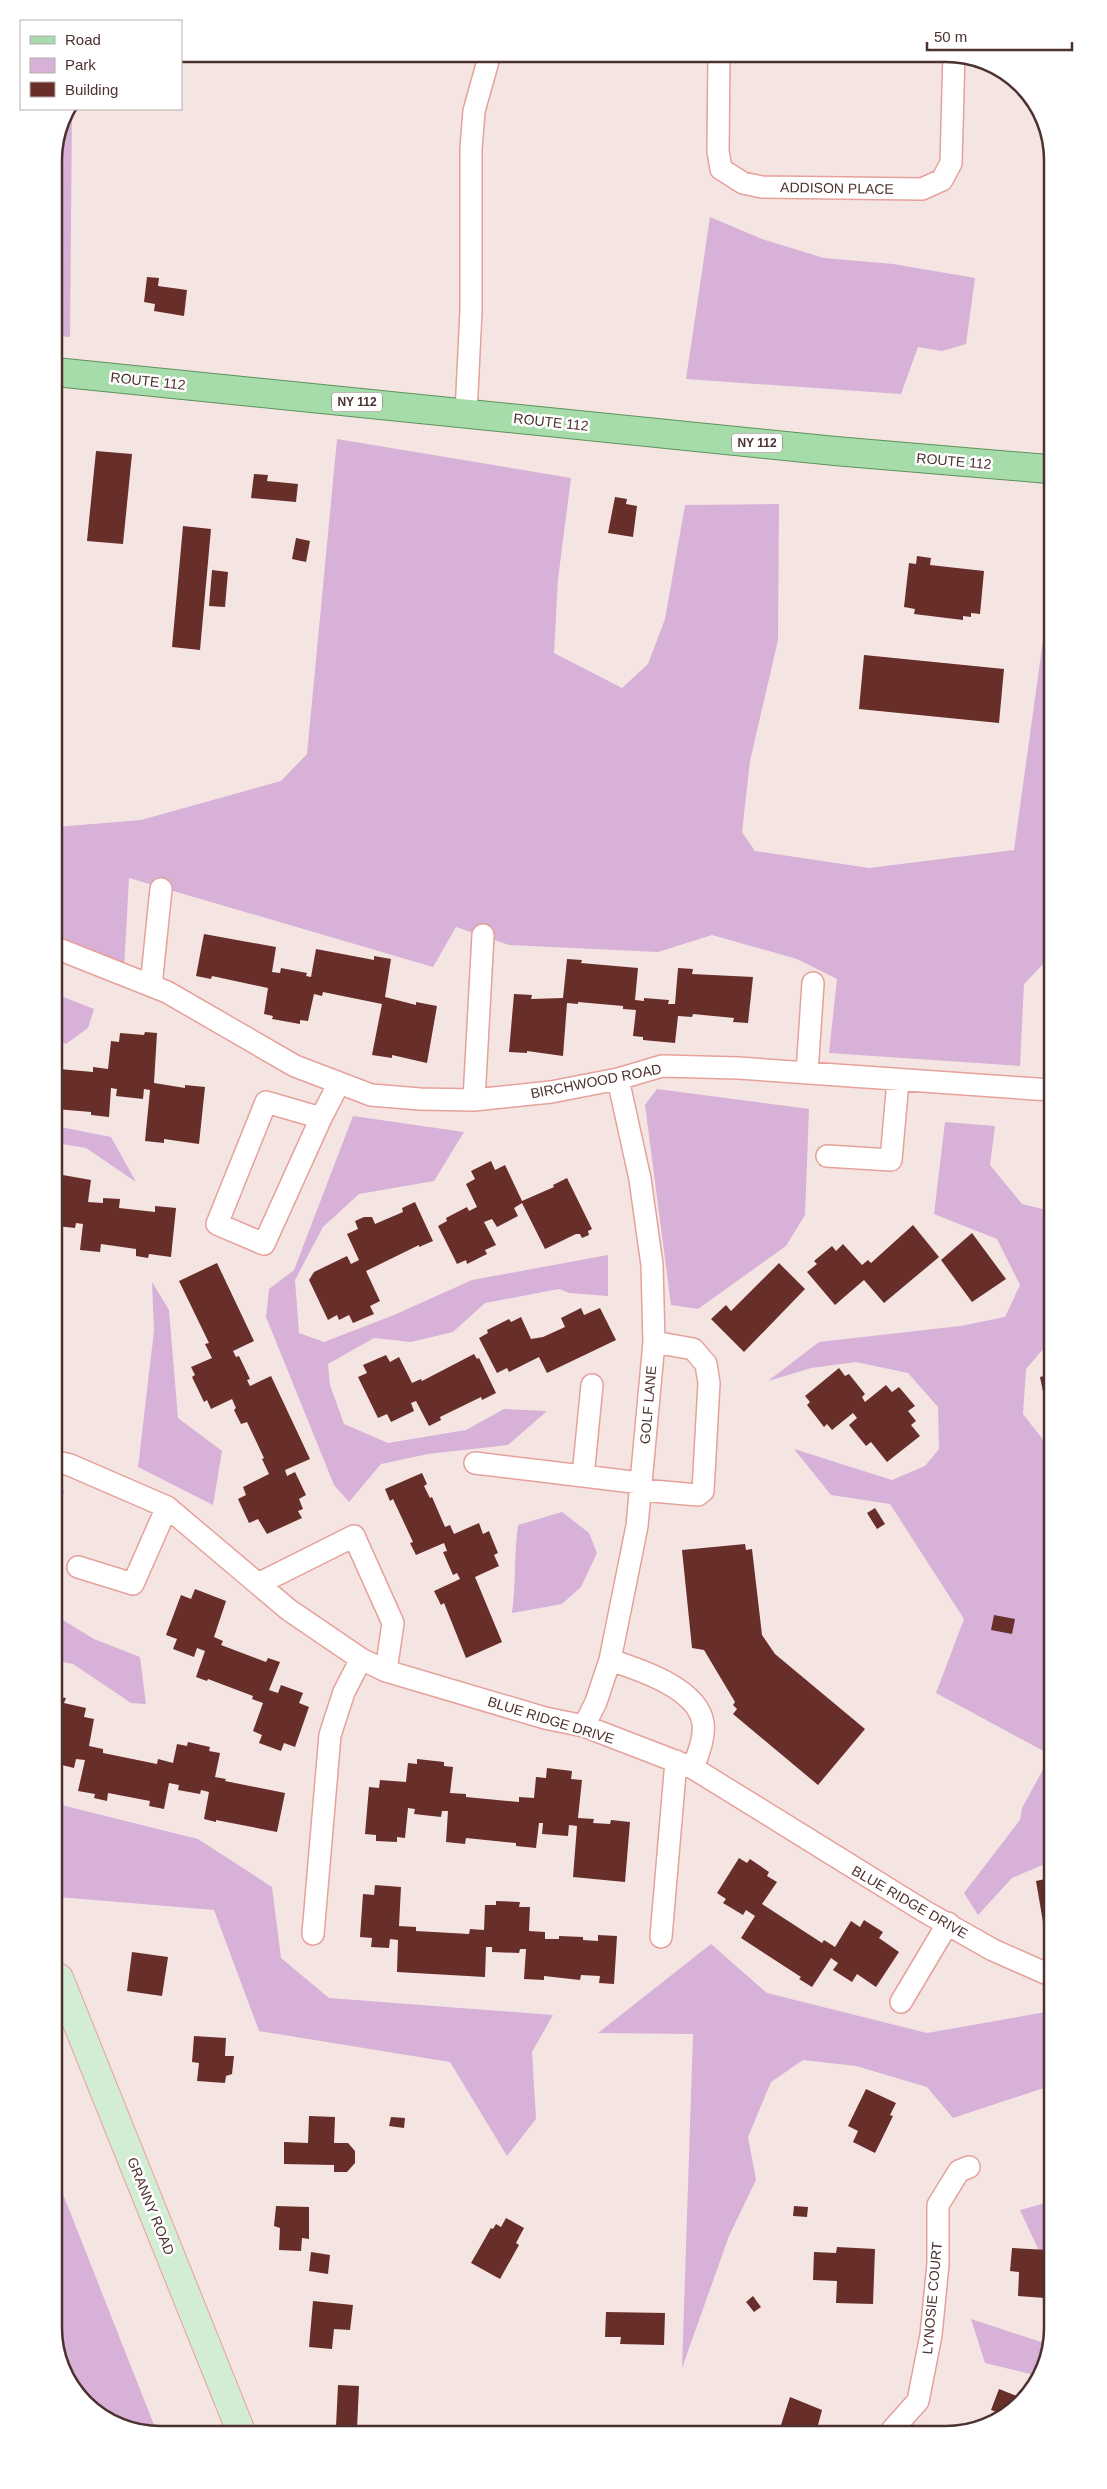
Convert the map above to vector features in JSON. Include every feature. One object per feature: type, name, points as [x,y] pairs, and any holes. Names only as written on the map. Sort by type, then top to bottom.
[{"type":"main road","name":"ROUTE 112","points":[[63,373],[835,451],[1044,469]]},
{"type":"street","points":[[466,413],[470,311],[471,149],[474,111],[488,62]]},
{"type":"street","name":"ADDISON PLACE","points":[[719,63],[718,151],[721,169],[743,183],[762,187],[922,189],[942,180],[951,163],[954,63]]},
{"type":"street","points":[[151,986],[161,889]]},
{"type":"street","points":[[474,1100],[484,934]]},
{"type":"street","name":"BIRCHWOOD ROAD","points":[[63,951],[167,992],[295,1066],[371,1094],[420,1099],[474,1100],[551,1092],[618,1079],[662,1066],[807,1073],[898,1081],[1044,1090]]},
{"type":"street","points":[[807,1073],[813,983]]},
{"type":"street","name":"GOLF LANE","points":[[584,1726],[596,1702],[610,1660],[637,1526],[654,1342],[651,1256],[640,1180],[618,1079]]},
{"type":"street","points":[[827,1156],[891,1160],[898,1081]]},
{"type":"street","points":[[321,1118],[266,1102],[217,1224],[264,1244],[321,1118],[339,1083]]},
{"type":"street","points":[[475,1463],[583,1476],[698,1495],[703,1491],[709,1383],[706,1364],[693,1349],[654,1342]]},
{"type":"street","points":[[583,1476],[592,1385]]},
{"type":"street","name":"BLUE RIDGE DRIVE","points":[[63,1463],[70,1464],[167,1507],[289,1610],[361,1658],[386,1671],[545,1718],[584,1726],[684,1765],[924,1911],[993,1950],[1044,1972]]},
{"type":"street","points":[[78,1567],[133,1584],[167,1507]]},
{"type":"street","points":[[258,1584],[354,1536],[394,1623],[386,1671]]},
{"type":"street","points":[[313,1934],[330,1735],[344,1692],[361,1658]]},
{"type":"street","points":[[610,1660],[660,1678],[681,1691],[692,1702],[703,1722],[701,1744],[684,1765],[661,1936]]},
{"type":"street","points":[[901,2002],[948,1923]]},
{"type":"street","name":"GRANNY ROAD","points":[[63,1990],[239,2426]]},
{"type":"street","name":"LYNOSIE COURT","points":[[896,2426],[918,2401],[931,2335],[938,2264],[938,2205],[959,2171],[969,2167]]},
{"type":"green space","points":[[72,119],[70,337],[63,337],[63,154],[64,142]]},
{"type":"green space","points":[[710,217],[762,239],[824,258],[893,264],[975,278],[966,344],[942,351],[918,347],[901,394],[686,379]]},
{"type":"green space","points":[[337,439],[571,478],[558,579],[554,653],[622,688],[648,664],[665,619],[685,505],[779,504],[778,640],[750,761],[742,832],[755,851],[869,868],[1014,850],[1044,633],[1044,963],[1024,984],[1020,1066],[829,1053],[837,979],[797,959],[712,935],[658,952],[509,945],[456,927],[433,967],[129,878],[124,969],[63,939],[63,826],[141,820],[281,781],[307,754]]},
{"type":"green space","points":[[63,997],[94,1009],[88,1028],[66,1044],[63,1042]]},
{"type":"green space","points":[[657,1089],[809,1109],[805,1215],[786,1246],[698,1309],[671,1305],[645,1105]]},
{"type":"green space","points":[[353,1116],[464,1132],[434,1181],[359,1194],[323,1227],[295,1280],[299,1333],[324,1342],[394,1315],[472,1280],[608,1255],[608,1296],[569,1293],[559,1289],[485,1303],[453,1332],[411,1342],[374,1338],[328,1364],[330,1385],[344,1424],[388,1443],[466,1430],[504,1409],[547,1411],[508,1445],[428,1454],[381,1464],[349,1502],[334,1485],[266,1317],[269,1289],[294,1270]]},
{"type":"green space","points":[[945,1122],[995,1126],[990,1165],[1022,1204],[1044,1210],[1044,1348],[1026,1369],[1023,1414],[1044,1441],[1044,1751],[936,1693],[964,1619],[890,1504],[831,1495],[794,1449],[892,1480],[925,1466],[939,1449],[938,1407],[908,1373],[856,1362],[811,1368],[768,1381],[819,1342],[960,1326],[1005,1317],[1020,1285],[997,1239],[934,1214]]},
{"type":"green space","points":[[63,1127],[111,1137],[136,1182],[86,1148],[63,1144]]},
{"type":"green space","points":[[152,1282],[169,1310],[178,1418],[222,1451],[213,1505],[138,1467],[154,1331]]},
{"type":"green space","points":[[562,1512],[589,1533],[597,1553],[581,1587],[562,1604],[512,1613],[518,1525]]},
{"type":"green space","points":[[63,1620],[94,1639],[140,1657],[146,1704],[131,1703],[73,1664],[63,1662]]},
{"type":"green space","points":[[1044,1768],[1044,1864],[1012,1878],[978,1915],[964,1893],[1020,1820],[1022,1808]]},
{"type":"green space","points":[[63,1804],[198,1839],[272,1887],[281,1958],[329,1998],[553,2015],[532,2052],[536,2119],[507,2156],[450,2062],[259,2031],[214,1910],[63,1897]]},
{"type":"green space","points":[[711,1944],[767,1993],[927,2033],[1044,2012],[1044,2088],[953,2118],[927,2087],[856,2066],[803,2060],[771,2082],[748,2137],[756,2180],[729,2236],[682,2368],[693,2034],[598,2033]]},
{"type":"green space","points":[[63,2194],[154,2426],[142,2425],[123,2419],[101,2406],[83,2388],[70,2366],[64,2347],[63,2335]]},
{"type":"green space","points":[[1044,2203],[1044,2262],[1020,2210]]},
{"type":"green space","points":[[971,2319],[1041,2342],[1044,2339],[1039,2360],[1033,2374],[985,2363]]},
{"type":"building","points":[[147,277],[159,278],[158,286],[187,290],[184,316],[154,311],[155,304],[144,302]]},
{"type":"building","points":[[96,451],[132,454],[123,544],[87,541]]},
{"type":"building","points":[[254,474],[268,475],[267,481],[298,484],[296,502],[251,498]]},
{"type":"building","points":[[615,497],[627,499],[626,504],[637,506],[633,537],[608,533]]},
{"type":"building","points":[[183,526],[211,529],[200,650],[172,647]]},
{"type":"building","points":[[296,538],[310,541],[306,562],[292,559]]},
{"type":"building","points":[[917,556],[931,558],[930,565],[984,571],[980,614],[971,613],[971,617],[963,616],[963,620],[914,614],[915,609],[904,607],[909,563],[916,564]]},
{"type":"building","points":[[212,570],[228,572],[225,607],[209,606]]},
{"type":"building","points":[[864,655],[1004,669],[999,723],[859,709]]},
{"type":"building","points":[[204,934],[276,947],[272,972],[280,973],[281,968],[307,973],[306,976],[311,977],[316,949],[374,960],[374,956],[391,959],[385,997],[416,1005],[416,1002],[437,1006],[427,1063],[392,1055],[392,1058],[372,1055],[382,1004],[323,992],[322,996],[314,994],[308,1021],[300,1020],[300,1024],[272,1019],[273,1016],[264,1014],[268,988],[212,976],[211,979],[196,976]]},
{"type":"building","points":[[567,959],[582,960],[581,963],[638,968],[635,1000],[644,1001],[644,998],[669,1000],[668,1004],[675,1004],[678,968],[693,969],[692,974],[753,977],[748,1023],[733,1022],[734,1018],[693,1014],[692,1017],[678,1016],[675,1043],[643,1040],[643,1037],[633,1036],[636,1010],[623,1009],[623,1006],[578,1002],[578,1004],[567,1003],[563,1056],[527,1051],[527,1053],[509,1052],[514,994],[532,995],[531,999],[563,998]]},
{"type":"building","points":[[145,1032],[157,1033],[154,1083],[185,1088],[185,1085],[205,1087],[199,1144],[164,1139],[164,1143],[145,1141],[150,1090],[144,1089],[143,1099],[116,1096],[117,1089],[111,1088],[109,1117],[91,1115],[91,1112],[63,1110],[63,1069],[93,1072],[93,1067],[108,1069],[111,1041],[119,1042],[120,1033],[144,1035]]},
{"type":"building","points":[[491,1161],[495,1170],[505,1165],[522,1201],[554,1187],[553,1185],[567,1178],[592,1229],[588,1231],[589,1235],[582,1238],[580,1234],[576,1234],[545,1249],[522,1203],[514,1208],[518,1216],[497,1227],[492,1219],[484,1222],[496,1245],[485,1250],[487,1254],[467,1264],[466,1260],[457,1264],[438,1226],[447,1221],[446,1218],[467,1207],[469,1211],[477,1207],[466,1184],[475,1179],[471,1171]]},
{"type":"building","points":[[63,1175],[91,1180],[88,1202],[103,1203],[103,1198],[120,1199],[119,1208],[155,1212],[155,1206],[176,1208],[171,1257],[149,1254],[148,1258],[136,1256],[136,1249],[101,1244],[100,1252],[80,1250],[83,1224],[76,1223],[75,1228],[63,1227]]},
{"type":"building","points":[[415,1202],[433,1241],[419,1247],[419,1245],[366,1271],[380,1301],[370,1306],[374,1314],[353,1323],[349,1315],[339,1320],[337,1315],[328,1320],[309,1280],[314,1272],[347,1256],[351,1264],[359,1260],[347,1234],[358,1229],[355,1221],[364,1217],[372,1217],[375,1224],[403,1212],[402,1208]]},
{"type":"building","points":[[913,1225],[939,1257],[884,1303],[864,1280],[835,1305],[807,1272],[817,1264],[814,1261],[832,1246],[836,1251],[843,1244],[862,1265],[868,1260],[871,1263]]},
{"type":"building","points":[[972,1233],[1006,1279],[972,1302],[941,1260]]},
{"type":"building","points":[[217,1263],[254,1341],[233,1351],[236,1357],[239,1356],[250,1379],[247,1380],[250,1386],[271,1376],[310,1459],[285,1470],[287,1476],[295,1472],[306,1495],[299,1499],[303,1509],[298,1511],[302,1518],[267,1534],[258,1519],[249,1523],[238,1499],[246,1495],[243,1487],[269,1474],[262,1459],[264,1458],[247,1422],[241,1424],[234,1410],[236,1408],[232,1399],[211,1409],[207,1400],[204,1402],[192,1377],[195,1375],[191,1367],[212,1358],[205,1344],[209,1343],[179,1281]]},
{"type":"building","points":[[779,1263],[805,1289],[744,1352],[711,1319],[726,1305],[731,1311]]},
{"type":"building","points":[[581,1308],[584,1315],[600,1308],[616,1340],[547,1373],[539,1357],[509,1372],[507,1368],[497,1373],[479,1338],[488,1333],[487,1330],[509,1319],[511,1322],[521,1317],[531,1339],[543,1337],[565,1327],[561,1318]]},
{"type":"building","points":[[474,1354],[477,1359],[479,1358],[496,1393],[482,1400],[481,1397],[440,1417],[441,1420],[429,1426],[416,1401],[411,1403],[414,1411],[391,1422],[387,1414],[378,1418],[358,1377],[367,1373],[363,1365],[386,1355],[390,1362],[399,1357],[412,1383],[421,1379],[422,1381]]},
{"type":"building","points":[[839,1368],[845,1376],[849,1374],[865,1394],[862,1397],[865,1402],[886,1385],[892,1392],[899,1387],[915,1406],[908,1411],[916,1421],[911,1425],[920,1436],[887,1462],[871,1442],[866,1446],[849,1425],[857,1418],[853,1413],[832,1430],[827,1424],[824,1427],[807,1405],[810,1402],[805,1396]]},
{"type":"building","points":[[1044,1376],[1044,1396],[1040,1377]]},
{"type":"building","points":[[422,1473],[427,1484],[424,1486],[430,1498],[432,1497],[445,1527],[450,1525],[454,1534],[479,1523],[483,1534],[489,1531],[498,1553],[494,1555],[499,1566],[475,1577],[502,1642],[466,1658],[444,1603],[441,1605],[434,1591],[460,1579],[457,1573],[453,1575],[443,1552],[447,1551],[444,1543],[416,1555],[410,1543],[413,1542],[393,1499],[390,1501],[385,1489]]},
{"type":"building","points":[[875,1508],[885,1524],[877,1529],[867,1513]]},
{"type":"building","points":[[745,1544],[746,1550],[752,1549],[762,1635],[775,1654],[865,1729],[818,1785],[733,1714],[737,1709],[733,1705],[735,1702],[704,1650],[692,1648],[682,1550]]},
{"type":"building","points":[[195,1589],[226,1601],[214,1637],[223,1641],[221,1645],[266,1662],[268,1658],[280,1662],[269,1690],[278,1693],[281,1685],[303,1693],[299,1703],[309,1707],[295,1747],[284,1743],[281,1751],[259,1743],[262,1735],[253,1731],[263,1703],[252,1699],[253,1696],[208,1679],[207,1681],[196,1677],[205,1651],[197,1648],[194,1657],[173,1649],[177,1639],[166,1635],[181,1595],[191,1599]]},
{"type":"building","points":[[994,1615],[1015,1619],[1012,1634],[991,1630]]},
{"type":"building","points":[[63,1698],[66,1698],[64,1703],[86,1708],[84,1717],[94,1719],[89,1746],[103,1749],[103,1753],[157,1764],[158,1759],[173,1763],[177,1744],[187,1746],[188,1742],[210,1747],[209,1751],[220,1753],[215,1777],[226,1779],[225,1781],[285,1793],[277,1832],[204,1819],[209,1792],[201,1790],[200,1794],[178,1790],[179,1785],[169,1783],[164,1809],[149,1806],[150,1801],[108,1793],[107,1801],[94,1798],[95,1794],[78,1791],[85,1760],[76,1759],[74,1768],[63,1765]]},
{"type":"building","points":[[417,1759],[444,1762],[444,1766],[453,1767],[450,1793],[466,1794],[466,1797],[519,1802],[519,1797],[534,1798],[536,1777],[546,1778],[547,1768],[572,1771],[571,1779],[582,1780],[578,1818],[594,1819],[593,1823],[610,1824],[611,1820],[630,1822],[625,1882],[573,1877],[577,1826],[569,1825],[568,1836],[542,1834],[543,1823],[539,1823],[536,1848],[516,1846],[516,1843],[466,1838],[465,1844],[446,1842],[448,1811],[442,1811],[441,1817],[414,1814],[415,1809],[408,1808],[405,1838],[397,1837],[397,1842],[376,1841],[376,1835],[365,1834],[369,1787],[379,1788],[380,1780],[406,1782],[408,1763],[417,1764]]},
{"type":"building","points":[[739,1858],[747,1863],[750,1859],[769,1872],[767,1876],[777,1882],[762,1904],[822,1943],[824,1940],[835,1947],[851,1921],[860,1927],[864,1920],[883,1932],[879,1938],[899,1952],[876,1987],[857,1974],[852,1982],[833,1970],[838,1963],[831,1958],[812,1987],[799,1979],[801,1977],[741,1938],[755,1916],[746,1910],[743,1915],[723,1903],[726,1899],[717,1893]]},
{"type":"building","points":[[1044,1879],[1044,1922],[1043,1922],[1036,1881]]},
{"type":"building","points":[[375,1885],[401,1887],[399,1926],[416,1927],[416,1931],[469,1934],[470,1929],[484,1930],[485,1905],[496,1905],[496,1901],[520,1902],[519,1907],[530,1907],[529,1931],[545,1932],[545,1939],[559,1939],[559,1936],[583,1937],[583,1940],[598,1941],[598,1935],[617,1936],[614,1984],[599,1983],[600,1976],[581,1975],[580,1980],[544,1976],[544,1980],[524,1979],[526,1949],[520,1949],[519,1953],[492,1952],[492,1947],[486,1947],[485,1977],[397,1972],[398,1940],[390,1939],[389,1948],[371,1947],[372,1938],[360,1937],[363,1894],[374,1895]]},
{"type":"building","points":[[132,1952],[168,1957],[162,1996],[127,1991]]},
{"type":"building","points":[[194,2036],[226,2038],[225,2056],[234,2056],[232,2074],[226,2076],[225,2083],[197,2081],[199,2063],[192,2062]]},
{"type":"building","points":[[866,2089],[896,2103],[890,2115],[893,2116],[875,2153],[853,2142],[858,2131],[848,2126]]},
{"type":"building","points":[[309,2116],[335,2117],[334,2143],[348,2143],[355,2151],[355,2163],[347,2172],[334,2172],[334,2165],[284,2164],[284,2142],[308,2143]]},
{"type":"building","points":[[391,2117],[405,2118],[404,2128],[389,2126]]},
{"type":"building","points":[[276,2206],[309,2207],[309,2239],[302,2238],[301,2251],[279,2250],[280,2228],[274,2226]]},
{"type":"building","points":[[794,2206],[808,2207],[807,2217],[793,2216]]},
{"type":"building","points":[[506,2218],[524,2228],[516,2243],[519,2245],[500,2279],[471,2263],[491,2228],[493,2229],[496,2224],[501,2227]]},
{"type":"building","points":[[837,2247],[875,2249],[873,2304],[836,2303],[837,2281],[813,2280],[814,2252],[836,2253]]},
{"type":"building","points":[[1012,2248],[1044,2250],[1044,2298],[1018,2296],[1019,2272],[1010,2271]]},
{"type":"building","points":[[311,2252],[330,2255],[328,2274],[309,2271]]},
{"type":"building","points":[[753,2296],[761,2307],[754,2312],[746,2302]]},
{"type":"building","points":[[313,2301],[353,2305],[350,2330],[334,2329],[332,2349],[309,2347]]},
{"type":"building","points":[[606,2312],[665,2313],[664,2345],[620,2344],[621,2337],[605,2337]]},
{"type":"building","points":[[338,2385],[359,2386],[357,2426],[336,2426]]},
{"type":"building","points":[[999,2389],[1017,2396],[997,2412],[991,2410]]},
{"type":"building","points":[[790,2397],[822,2410],[818,2426],[781,2426]]}]
